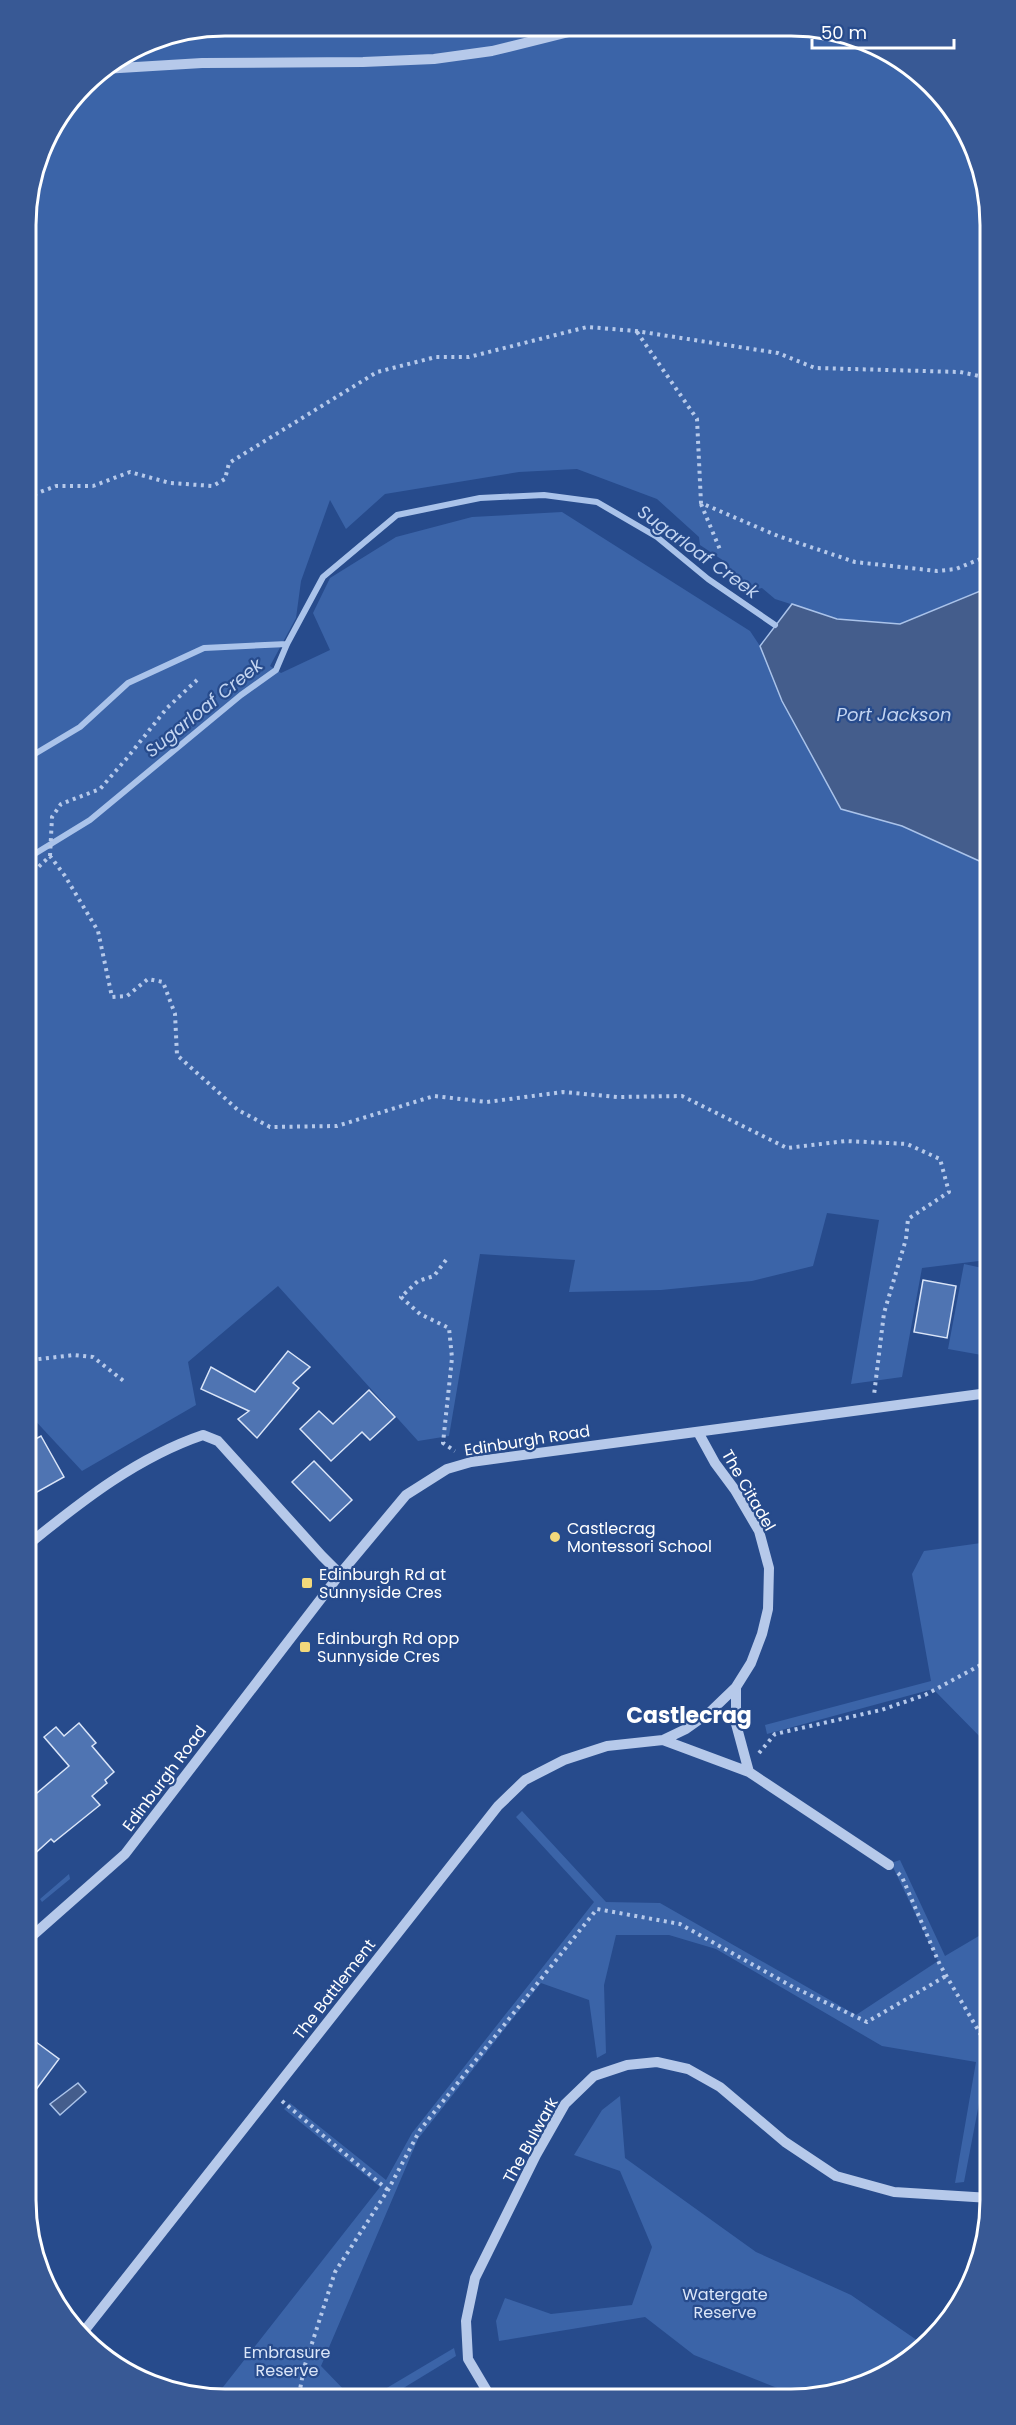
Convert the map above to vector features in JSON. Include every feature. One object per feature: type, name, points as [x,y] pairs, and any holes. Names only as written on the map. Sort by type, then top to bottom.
[{"type":"street","points":[[120,68],[202,63],[434,59],[492,51],[553,36]]},
{"type":"street","name":"Edinburgh Road","points":[[36,1933],[125,1854],[340,1574],[406,1494],[447,1469],[471,1462],[980,1394]]},
{"type":"street","name":"The Citadel","points":[[698,1432],[759,1531],[769,1568],[768,1609],[762,1634],[751,1663],[736,1687]]},
{"type":"street","points":[[36,1538],[87,1496],[173,1445],[203,1435],[218,1442],[340,1574]]},
{"type":"street","points":[[736,1687],[736,1724],[749,1769],[890,1865]]},
{"type":"street","name":"The Battlement","points":[[86,2328],[498,1806],[525,1780],[564,1760],[607,1746],[663,1740],[686,1729],[710,1712],[736,1687]]},
{"type":"street","name":"The Battlement","points":[[663,1740],[728,1764],[749,1769]]},
{"type":"street","name":"The Bulwark","points":[[486,2389],[468,2359],[466,2321],[475,2278],[536,2155],[565,2104],[594,2076],[627,2065],[657,2062],[688,2069],[720,2087],[785,2142],[836,2176],[894,2192],[980,2197]]},
{"type":"path","points":[[36,494],[56,486],[93,486],[130,472],[170,483],[213,486],[225,479],[229,463],[377,372],[435,357],[470,357],[587,327],[636,331],[778,353],[815,368],[960,372],[980,376]]},
{"type":"path","points":[[636,331],[697,419],[701,503],[722,552]]},
{"type":"path","points":[[701,503],[778,536],[855,562],[937,572],[956,569],[980,558]]},
{"type":"path","points":[[196,680],[167,708],[99,789],[61,804],[52,817],[51,856],[98,931],[109,972],[112,998],[127,996],[148,979],[163,982],[174,1014],[177,1055],[238,1110],[270,1127],[337,1126],[434,1096],[487,1102],[563,1092],[617,1097],[682,1096],[787,1148],[846,1141],[908,1144],[940,1159],[949,1192],[908,1219],[906,1239],[884,1313],[873,1408]]},
{"type":"path","points":[[36,870],[51,856]]},
{"type":"path","points":[[446,1260],[434,1276],[418,1281],[400,1297],[420,1314],[449,1328],[452,1358],[443,1443],[471,1462]]},
{"type":"path","points":[[36,1359],[74,1356],[93,1357],[125,1382]]},
{"type":"path","points":[[749,1769],[775,1734],[881,1710],[926,1695],[980,1665]]},
{"type":"path","points":[[890,1865],[902,1877],[946,1976],[980,2033]]},
{"type":"path","points":[[300,2389],[304,2368],[335,2272],[388,2190],[420,2130],[597,1909],[680,1924],[793,1987],[867,2022],[946,1976]]},
{"type":"path","points":[[272,2093],[388,2190]]},
{"type":"green space","points":[[225,36],[804,36],[852,46],[886,61],[925,91],[941,110],[955,130],[974,176],[980,225],[980,591],[900,624],[837,619],[775,599],[762,588],[750,591],[729,577],[727,563],[700,545],[699,537],[657,499],[577,469],[519,472],[385,494],[346,529],[330,500],[301,581],[296,618],[270,666],[281,673],[330,650],[313,613],[330,578],[396,537],[472,517],[562,512],[750,631],[760,646],[841,809],[902,826],[980,861],[980,1261],[922,1268],[902,1377],[851,1384],[879,1220],[827,1213],[813,1266],[752,1281],[661,1290],[569,1292],[575,1260],[480,1254],[449,1436],[418,1441],[278,1286],[188,1362],[196,1405],[82,1471],[36,1421],[36,212],[42,176],[61,130],[91,91],[130,61],[176,42],[200,38]]},
{"type":"green space","points":[[964,1264],[980,1267],[980,1355],[948,1349]]},
{"type":"green space","points":[[980,1543],[980,1737],[933,1689],[767,1734],[765,1725],[931,1681],[912,1574],[924,1551]]},
{"type":"green space","points":[[522,1811],[606,1902],[660,1903],[856,2015],[938,1961],[891,1863],[900,1860],[945,1956],[980,1935],[980,2098],[964,2182],[955,2183],[976,2062],[882,2046],[716,1949],[669,1935],[616,1935],[604,1985],[606,2053],[597,2058],[589,2000],[541,1983],[418,2139],[321,2366],[343,2389],[221,2389],[380,2187],[284,2109],[290,2103],[386,2180],[412,2133],[594,1902],[516,1817]]},
{"type":"green space","points":[[69,1874],[70,1879],[42,1902],[40,1899]]},
{"type":"green space","name":"Watergate Reserve","points":[[620,2096],[625,2158],[756,2252],[851,2295],[917,2341],[875,2370],[852,2379],[816,2387],[791,2389],[780,2389],[694,2355],[645,2317],[499,2341],[496,2321],[505,2298],[551,2314],[632,2305],[652,2247],[620,2171],[574,2155],[602,2110]]},
{"type":"green space","name":"Embrasure Reserve","points":[[454,2348],[456,2356],[402,2389],[385,2389]]},
{"type":"water","name":"Port Jackson","points":[[980,591],[980,861],[902,826],[841,809],[782,701],[760,646],[792,604],[837,619],[900,624]]},
{"type":"water","points":[[78,2083],[86,2092],[60,2115],[50,2104]]},
{"type":"building","points":[[923,1280],[956,1286],[947,1338],[914,1332]]},
{"type":"building","points":[[288,1351],[310,1367],[293,1383],[299,1388],[257,1438],[238,1419],[249,1411],[201,1389],[211,1367],[255,1392]]},
{"type":"building","points":[[369,1390],[395,1417],[370,1440],[362,1432],[331,1461],[300,1429],[319,1411],[333,1424]]},
{"type":"building","points":[[41,1436],[64,1477],[36,1493],[36,1439]]},
{"type":"building","points":[[314,1461],[352,1500],[330,1521],[292,1482]]},
{"type":"building","points":[[79,1723],[96,1743],[92,1746],[114,1772],[105,1780],[107,1783],[92,1796],[100,1805],[54,1842],[51,1839],[36,1852],[36,1794],[69,1766],[44,1737],[56,1727],[64,1736]]},
{"type":"building","points":[[36,2042],[59,2059],[36,2090]]},
{"type":"waterway","name":"Sugarloaf Creek","points":[[36,853],[90,820],[241,695],[276,670],[287,644],[323,577],[397,515],[480,498],[544,495],[597,502],[657,537],[708,579],[775,625]]},
{"type":"waterway","points":[[36,753],[80,727],[128,683],[204,648],[287,644]]},
{"type":"place","name":"Castlecrag Montessori School","points":[[555,1537]]},
{"type":"place","name":"Edinburgh Rd at Sunnyside Cres","points":[[307,1583]]},
{"type":"place","name":"Edinburgh Rd opp Sunnyside Cres","points":[[305,1647]]},
{"type":"district","name":"Castlecrag","points":[[689,1715]]}]
